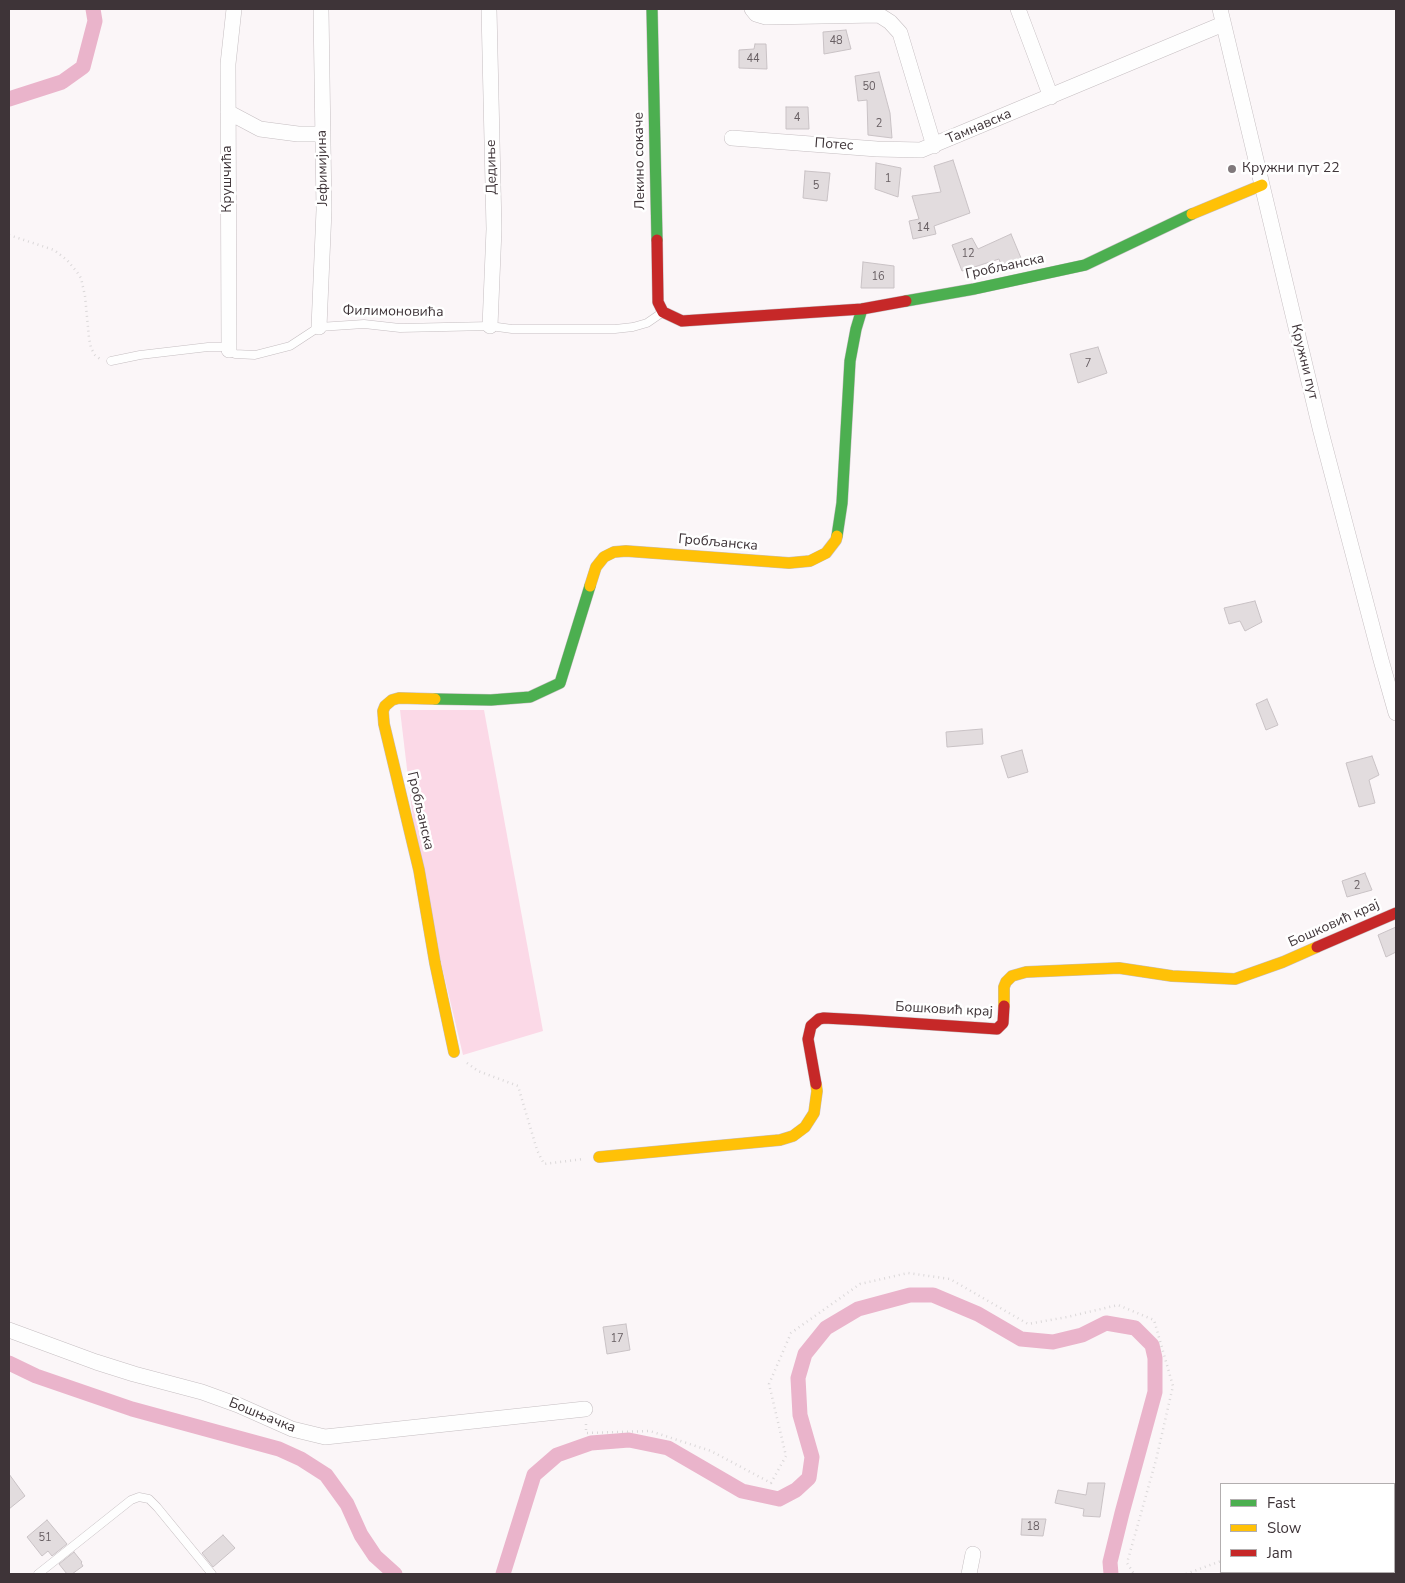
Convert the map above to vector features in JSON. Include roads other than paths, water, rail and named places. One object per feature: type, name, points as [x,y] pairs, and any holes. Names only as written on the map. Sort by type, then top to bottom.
[{"type":"street","name":"Крушчића","points":[[229,350],[228,64],[234,9]]},
{"type":"street","name":"Јефимијина","points":[[319,327],[324,210],[321,9]]},
{"type":"street","name":"Дедиње","points":[[490,9],[494,228],[490,326]]},
{"type":"street","name":"Лекино сокаче","points":[[652,9],[658,302],[663,312]]},
{"type":"street","name":"Тамнавска","points":[[752,9],[756,14],[766,17],[878,12],[900,33],[934,146],[1222,24]]},
{"type":"street","points":[[1018,9],[1051,97]]},
{"type":"street","name":"Кружни пут","points":[[1220,9],[1222,24],[1320,428],[1396,713]]},
{"type":"street","points":[[228,112],[260,128],[298,134],[323,134]]},
{"type":"street","name":"Потес","points":[[732,138],[907,151],[921,150],[934,146]]},
{"type":"street","name":"Гробљанска","points":[[454,1052],[435,962],[419,870],[384,724],[383,711],[385,706],[392,700],[399,698],[491,700],[530,696],[560,683],[596,567],[604,557],[614,552],[626,550],[789,563],[810,561],[826,553],[836,540],[842,503],[850,361],[862,309],[974,289],[1085,265],[1202,209],[1262,185]]},
{"type":"street","points":[[663,312],[682,321],[862,309]]},
{"type":"street","name":"Бошковић крај","points":[[599,1157],[780,1140],[793,1136],[805,1127],[814,1113],[817,1091],[808,1039],[812,1026],[819,1019],[862,1020],[997,1030],[1004,1019],[1004,988],[1006,982],[1017,974],[1119,968],[1172,976],[1235,979],[1283,962],[1396,913]]},
{"type":"street","name":"Бошњачка","points":[[9,1330],[111,1367],[202,1392],[238,1405],[292,1429],[325,1437],[585,1409]]},
{"type":"street","points":[[969,1574],[973,1554]]},
{"type":"lane","name":"Филимоновића","points":[[111,361],[175,350],[220,347],[242,356],[279,350],[290,346],[319,327],[364,324],[400,328],[490,326],[512,329],[615,328],[633,327],[647,323],[663,312]]},
{"type":"lane","points":[[38,1574],[131,1500],[139,1497],[149,1499],[157,1507],[212,1574]]},
{"type":"waterway","points":[[9,99],[62,82],[83,67],[95,21],[93,9]]},
{"type":"waterway","points":[[503,1574],[534,1475],[557,1455],[591,1443],[629,1440],[668,1448],[742,1491],[779,1499],[796,1490],[809,1478],[812,1457],[800,1415],[798,1378],[805,1354],[826,1328],[858,1309],[910,1295],[933,1295],[978,1314],[1021,1339],[1053,1342],[1082,1335],[1106,1323],[1135,1328],[1152,1345],[1155,1358],[1155,1392],[1110,1562],[1111,1574]]},
{"type":"waterway","points":[[9,1363],[36,1376],[132,1409],[279,1449],[301,1459],[326,1475],[347,1504],[361,1535],[375,1556],[395,1574]]},
{"type":"waterway","points":[[1227,1574],[1237,1573]]},
{"type":"place","name":"Кружни пут 22","points":[[1232,169]]}]
